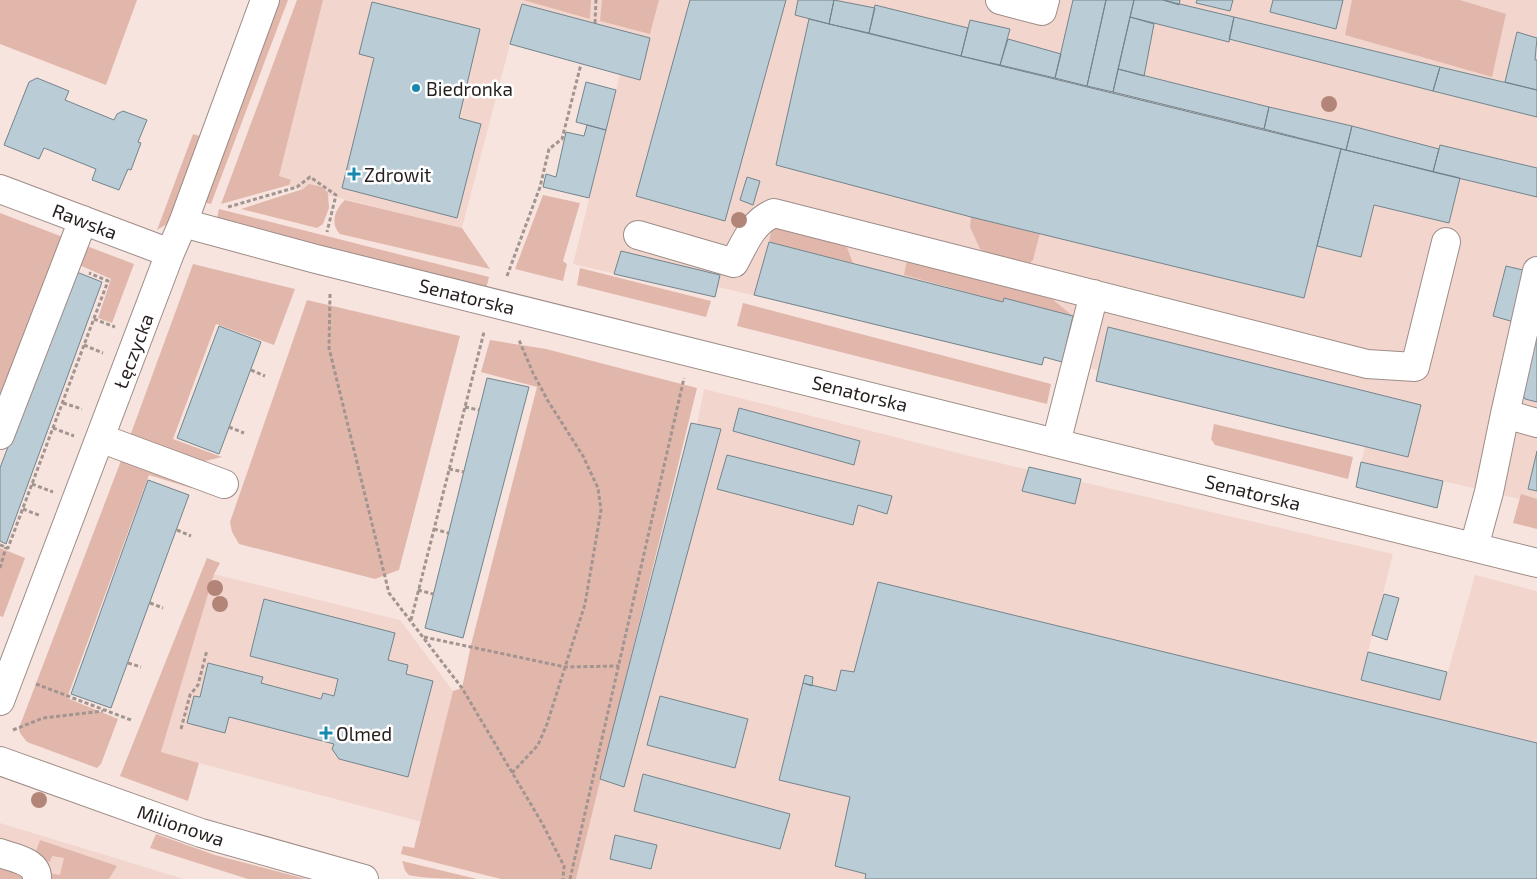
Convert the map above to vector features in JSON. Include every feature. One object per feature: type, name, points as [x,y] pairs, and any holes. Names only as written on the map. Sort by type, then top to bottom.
[{"type":"street","name":"Łęczycka","points":[[0,701],[183,223],[265,0]]},
{"type":"street","points":[[1000,0],[1042,11],[1045,0]]},
{"type":"street","name":"Rawska","points":[[0,189],[170,253]]},
{"type":"street","points":[[638,235],[734,263],[757,223],[774,213],[1367,364],[1415,367],[1446,242]]},
{"type":"street","points":[[0,434],[83,220]]},
{"type":"street","name":"Senatorska","points":[[183,223],[316,259],[1537,563]]},
{"type":"street","points":[[1474,548],[1537,271]]},
{"type":"street","points":[[1056,443],[1094,294]]},
{"type":"street","points":[[1505,414],[1537,423]]},
{"type":"street","points":[[100,438],[224,484]]},
{"type":"street","name":"Milionowa","points":[[0,761],[201,833],[364,879]]},
{"type":"street","points":[[0,853],[33,866],[37,873],[37,879]]},
{"type":"path","points":[[595,23],[596,0]]},
{"type":"path","points":[[507,276],[540,187],[549,149],[562,140],[581,64]]},
{"type":"path","points":[[227,208],[297,187],[310,177],[336,196],[327,232]]},
{"type":"path","points":[[0,568],[6,547],[8,548],[23,509],[26,494],[32,484],[53,428],[56,413],[63,403],[108,281],[66,264]]},
{"type":"path","points":[[330,294],[329,348],[334,374],[389,593],[462,688],[542,823],[564,866],[563,879]]},
{"type":"path","points":[[94,319],[112,325]]},
{"type":"path","points":[[85,330],[90,331]]},
{"type":"path","points":[[411,620],[484,332]]},
{"type":"path","points":[[512,773],[538,745],[547,724],[586,595],[601,510],[598,488],[583,456],[562,425],[533,373],[520,340]]},
{"type":"path","points":[[84,345],[102,352]]},
{"type":"path","points":[[570,879],[684,376],[692,352]]},
{"type":"path","points":[[251,370],[266,376]]},
{"type":"path","points":[[63,403],[80,409]]},
{"type":"path","points":[[465,407],[479,410]]},
{"type":"path","points":[[229,427],[244,432]]},
{"type":"path","points":[[53,428],[71,435]]},
{"type":"path","points":[[449,469],[464,472]]},
{"type":"path","points":[[32,484],[50,491]]},
{"type":"path","points":[[23,509],[40,516]]},
{"type":"path","points":[[434,529],[448,533]]},
{"type":"path","points":[[176,530],[191,536]]},
{"type":"path","points":[[0,545],[6,547]]},
{"type":"path","points":[[418,590],[433,594]]},
{"type":"path","points":[[150,603],[163,608]]},
{"type":"path","points":[[423,637],[564,666],[619,666]]},
{"type":"path","points":[[181,729],[190,695],[198,686],[207,650]]},
{"type":"path","points":[[128,663],[141,667]]},
{"type":"path","points":[[32,682],[131,720]]},
{"type":"path","points":[[13,730],[43,718],[106,710]]},
{"type":"shaded area","points":[[0,0],[137,0],[106,85],[0,44]]},
{"type":"shaded area","points":[[279,0],[288,0],[211,204],[203,202]]},
{"type":"shaded area","points":[[297,0],[1537,0],[1537,503],[1443,481],[1437,508],[1356,487],[1365,446],[1096,381],[1097,370],[1045,357],[1042,365],[718,287],[715,297],[573,264],[620,74],[510,44],[462,228],[233,172]]},
{"type":"shaded area","points":[[297,0],[323,0],[279,176],[291,180],[289,185],[221,204]]},
{"type":"shaded area","points":[[523,0],[591,0],[590,19]]},
{"type":"shaded area","points":[[602,0],[659,0],[650,34],[600,21]]},
{"type":"shaded area","points":[[1352,0],[1460,0],[1506,14],[1492,77],[1345,35]]},
{"type":"shaded area","points":[[193,134],[203,137],[172,217],[167,224],[157,230]]},
{"type":"shaded area","points":[[309,184],[322,187],[328,193],[329,208],[323,224],[317,228],[241,209],[303,189]]},
{"type":"shaded area","points":[[543,195],[580,203],[563,261],[567,264],[563,281],[515,269]]},
{"type":"shaded area","points":[[345,200],[462,228],[490,269],[340,234],[334,221],[339,207]]},
{"type":"shaded area","points":[[219,209],[489,277],[486,289],[216,222]]},
{"type":"shaded area","points":[[0,213],[68,239],[0,416]]},
{"type":"shaded area","points":[[971,217],[1040,233],[1033,260],[1028,265],[988,254],[980,249],[970,227]]},
{"type":"shaded area","points":[[772,227],[846,245],[853,263],[769,242]]},
{"type":"shaded area","points":[[84,245],[134,264],[112,323],[98,318],[111,279],[77,264]]},
{"type":"shaded area","points":[[907,259],[1052,299],[1073,316],[1004,298],[1003,302],[904,275]]},
{"type":"shaded area","points":[[193,264],[295,289],[274,345],[216,324],[173,439],[222,457],[201,462],[130,436]]},
{"type":"shaded area","points":[[580,268],[711,301],[706,317],[577,285]]},
{"type":"shaded area","points":[[307,300],[460,336],[399,570],[375,579],[239,544],[232,532],[230,522]]},
{"type":"shaded area","points":[[743,303],[1051,384],[1047,404],[737,326]]},
{"type":"shaded area","points":[[490,340],[546,349],[697,388],[576,879],[501,879],[401,854],[403,846],[414,848],[453,691],[462,688],[471,645],[537,387],[481,372]]},
{"type":"shaded area","points":[[704,389],[974,457],[1393,554],[1361,680],[1440,700],[1475,575],[1537,591],[1537,879],[576,879],[600,779],[624,786],[721,429],[697,424]]},
{"type":"shaded area","points":[[1214,424],[1353,457],[1348,479],[1215,445],[1211,439]]},
{"type":"shaded area","points":[[122,458],[192,483],[191,488],[149,475],[67,698],[118,719],[101,764],[97,768],[27,742],[20,733],[19,728]]},
{"type":"shaded area","points":[[1521,494],[1537,499],[1537,529],[1513,523]]},
{"type":"shaded area","points":[[0,548],[25,558],[3,617],[0,616]]},
{"type":"shaded area","points":[[207,558],[220,563],[214,574],[161,752],[199,763],[188,801],[120,776]]},
{"type":"shaded area","points":[[214,574],[400,620],[453,691],[422,822],[161,753]]},
{"type":"shaded area","points":[[0,823],[184,879],[0,879]]},
{"type":"shaded area","points":[[156,834],[215,855],[306,879],[248,879],[150,848]]},
{"type":"shaded area","points":[[40,840],[117,866],[109,879],[49,879],[48,873],[60,875],[64,858],[52,856],[50,862],[34,856]]},
{"type":"shaded area","points":[[0,860],[23,876],[23,879],[0,879]]},
{"type":"shaded area","points":[[402,861],[477,879],[432,878],[409,875]]},
{"type":"building","points":[[690,0],[786,0],[725,221],[636,196]]},
{"type":"building","points":[[798,0],[834,0],[829,24],[795,15]]},
{"type":"building","points":[[834,0],[875,8],[869,33],[829,24]]},
{"type":"building","points":[[1073,0],[1106,0],[1087,86],[1055,78]]},
{"type":"building","points":[[1106,0],[1134,0],[1113,92],[1087,86]]},
{"type":"building","points":[[1134,0],[1163,0],[1234,17],[1229,42],[1130,17]]},
{"type":"building","points":[[1163,0],[1180,0],[1179,5]]},
{"type":"building","points":[[1197,0],[1233,0],[1230,11],[1196,3]]},
{"type":"building","points":[[1273,0],[1343,0],[1336,29],[1270,12]]},
{"type":"building","name":"Biedronka","points":[[372,2],[480,29],[459,118],[481,124],[457,218],[342,188],[374,58],[359,54]]},
{"type":"building","points":[[522,4],[650,38],[640,80],[510,44]]},
{"type":"building","points":[[875,5],[968,28],[961,56],[869,33]]},
{"type":"building","points":[[1130,17],[1154,24],[1144,76],[1118,69]]},
{"type":"building","points":[[1234,17],[1440,67],[1433,91],[1229,39]]},
{"type":"building","points":[[809,19],[1341,149],[1304,298],[971,217],[776,165]]},
{"type":"building","points":[[970,20],[1010,29],[1000,65],[961,56]]},
{"type":"building","points":[[1517,32],[1537,38],[1535,60],[1537,60],[1537,90],[1505,82]]},
{"type":"building","points":[[1008,39],[1061,54],[1055,78],[1000,65]]},
{"type":"building","points":[[1440,67],[1537,90],[1537,117],[1433,91]]},
{"type":"building","points":[[1118,69],[1269,107],[1264,129],[1113,92]]},
{"type":"building","points":[[37,78],[69,91],[65,100],[114,120],[117,114],[123,111],[147,120],[138,142],[141,143],[131,170],[128,169],[119,190],[92,180],[96,169],[44,148],[39,159],[4,145],[29,82]]},
{"type":"building","points":[[586,82],[616,90],[606,130],[576,122]]},
{"type":"building","points":[[1269,107],[1352,126],[1346,150],[1264,129]]},
{"type":"building","points":[[587,125],[606,130],[589,198],[543,187],[546,174],[556,177],[566,132],[584,136]]},
{"type":"building","points":[[1352,126],[1439,149],[1433,172],[1346,150]]},
{"type":"building","points":[[1440,145],[1537,168],[1537,197],[1433,172]]},
{"type":"building","points":[[1341,149],[1460,178],[1449,223],[1374,205],[1361,257],[1317,246]]},
{"type":"building","points":[[747,177],[760,181],[753,205],[740,200]]},
{"type":"building","points":[[769,242],[1003,302],[1004,298],[1073,316],[1062,362],[1044,357],[1042,365],[754,295]]},
{"type":"building","points":[[621,251],[720,275],[715,297],[614,274]]},
{"type":"building","points":[[1506,266],[1527,271],[1514,322],[1493,316]]},
{"type":"building","points":[[74,271],[102,282],[6,544],[0,541],[0,468]]},
{"type":"building","points":[[1537,321],[1537,402],[1525,399],[1520,390]]},
{"type":"building","points":[[219,326],[261,342],[219,454],[177,438]]},
{"type":"building","points":[[1108,327],[1421,405],[1408,457],[1096,381]]},
{"type":"building","points":[[487,378],[529,387],[463,638],[425,628]]},
{"type":"building","points":[[739,408],[860,441],[854,465],[733,431]]},
{"type":"building","points":[[691,423],[721,429],[624,787],[600,779]]},
{"type":"building","points":[[1537,451],[1537,491],[1528,489]]},
{"type":"building","points":[[727,455],[892,496],[887,514],[858,505],[853,525],[717,489]]},
{"type":"building","points":[[1361,462],[1443,481],[1437,508],[1356,487]]},
{"type":"building","points":[[1029,467],[1081,479],[1075,504],[1022,491]]},
{"type":"building","points":[[148,480],[189,495],[111,708],[71,694]]},
{"type":"building","points":[[878,582],[1537,743],[1537,879],[865,879],[866,874],[835,866],[850,797],[779,780],[803,683],[836,691],[841,670],[854,672]]},
{"type":"building","points":[[1384,594],[1399,598],[1387,640],[1372,635]]},
{"type":"building","points":[[264,599],[395,633],[388,660],[408,665],[406,674],[433,681],[408,777],[339,759],[332,749],[334,744],[229,717],[225,733],[187,723],[194,696],[200,697],[208,663],[263,677],[261,683],[321,699],[323,693],[334,696],[338,679],[250,656]]},
{"type":"building","points":[[1368,652],[1447,672],[1440,700],[1361,680]]},
{"type":"building","points":[[805,675],[813,677],[812,686],[803,683]]},
{"type":"building","points":[[660,696],[748,719],[735,768],[647,745]]},
{"type":"building","points":[[643,774],[790,814],[780,849],[634,811]]},
{"type":"building","points":[[615,835],[657,845],[651,869],[610,859]]},
{"type":"place","name":"Biedronka","points":[[416,88]]},
{"type":"place","name":"Zdrowit","points":[[354,174]]},
{"type":"place","name":"Olmed","points":[[326,733]]}]
